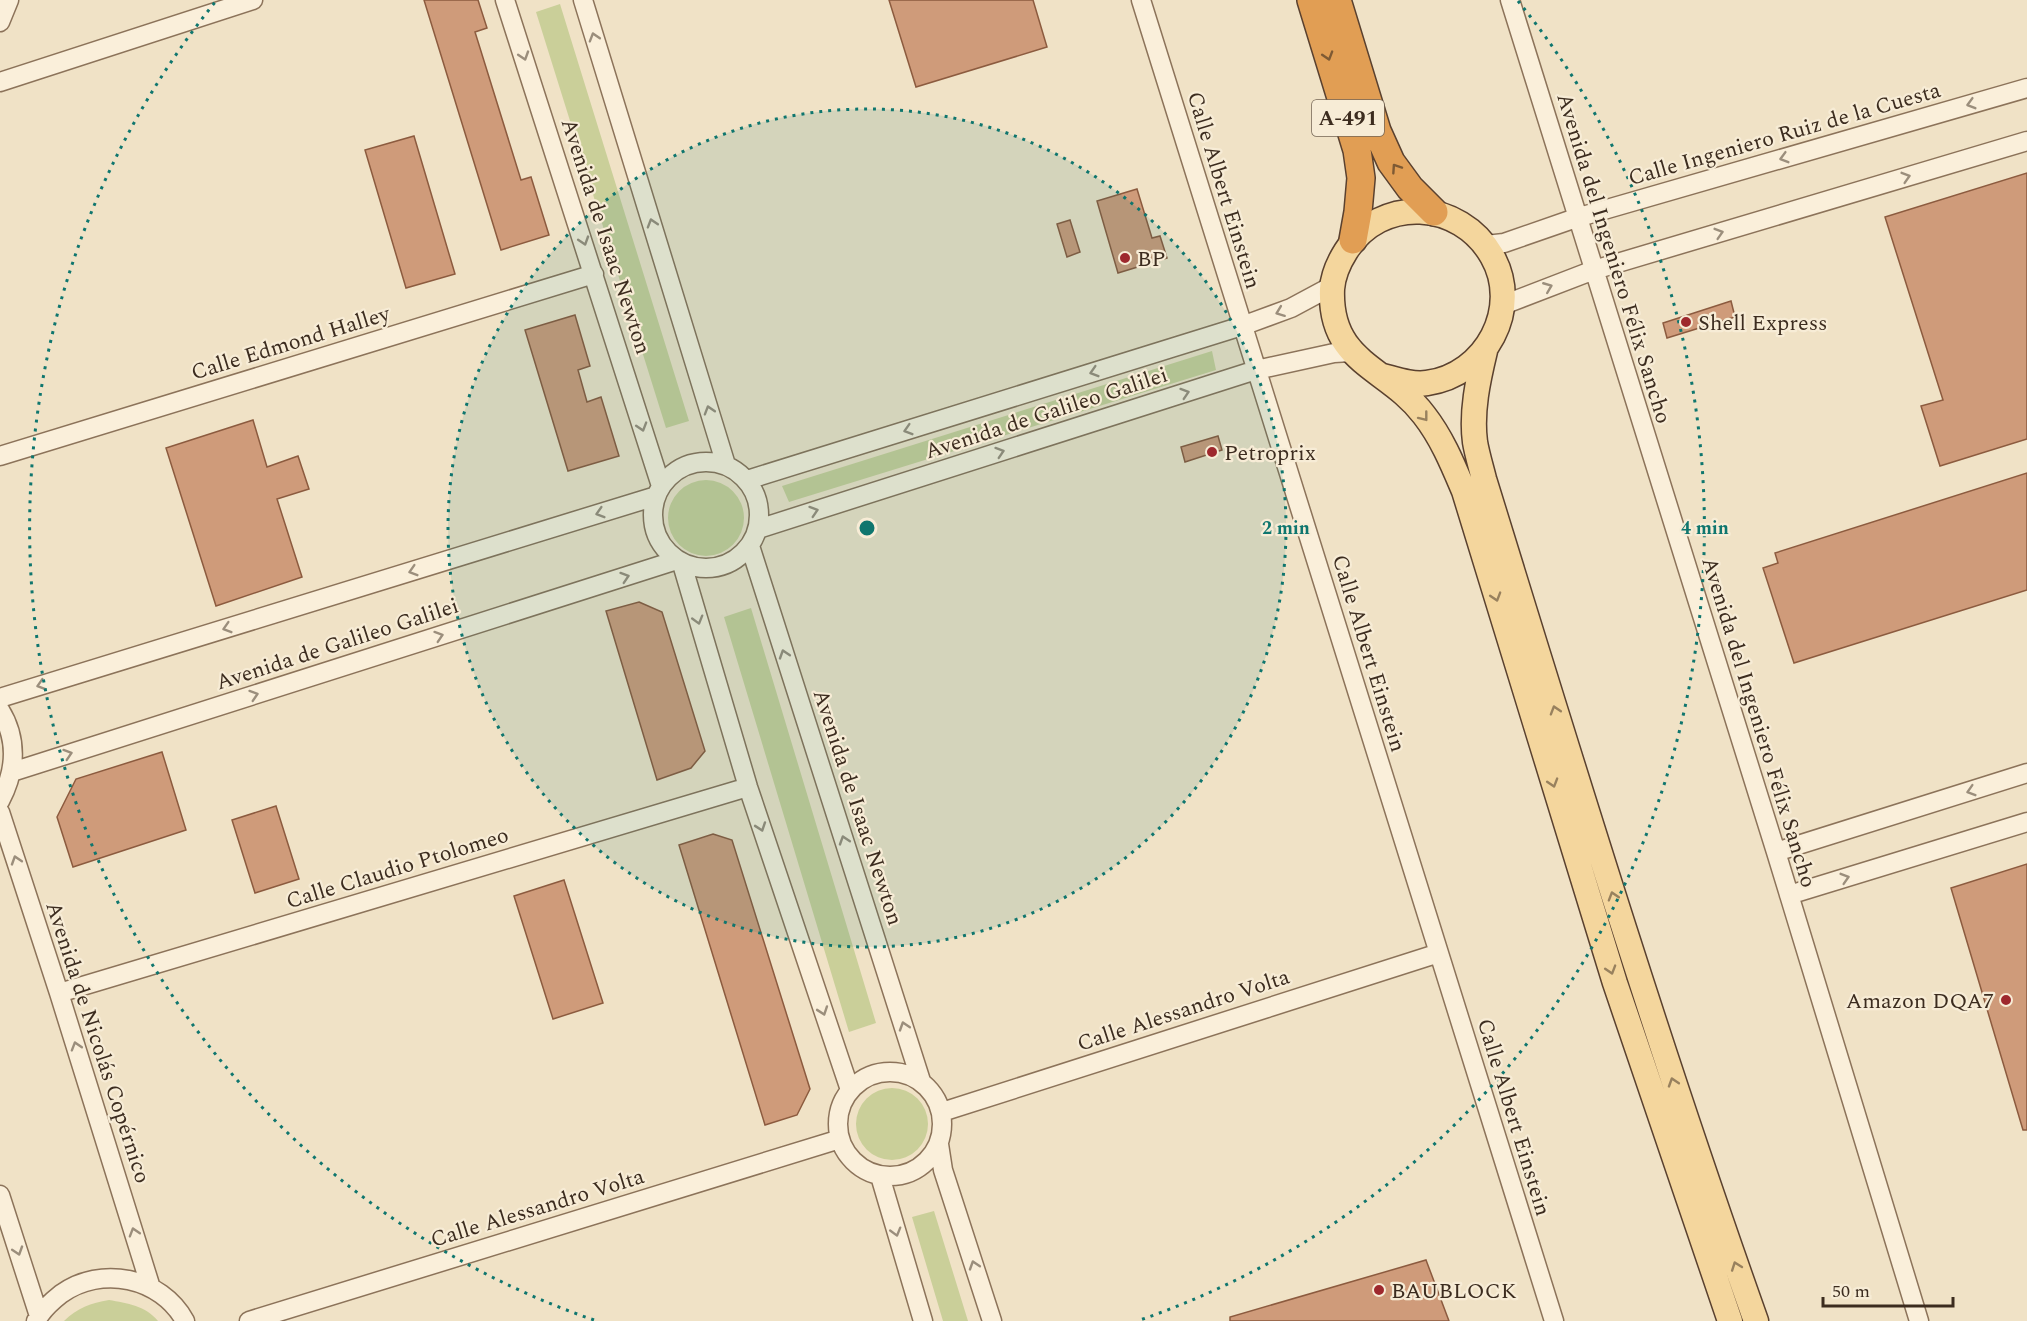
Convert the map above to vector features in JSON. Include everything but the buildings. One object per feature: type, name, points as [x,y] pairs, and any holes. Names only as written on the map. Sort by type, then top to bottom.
[{"type":"highway","name":"A-491","points":[[1311,0],[1357,150],[1361,178],[1353,240]]},
{"type":"highway","name":"A-491","points":[[1337,0],[1377,131],[1391,162],[1410,188],[1434,212]]},
{"type":"main road","name":"A-491","points":[[1485,351],[1468,367],[1449,378],[1427,383],[1404,382],[1383,376],[1365,366],[1351,352],[1339,332],[1333,309],[1332,286],[1339,262],[1353,240],[1370,225],[1390,215],[1412,211],[1434,212],[1463,224],[1486,245],[1497,263],[1503,284],[1503,305],[1500,321],[1485,351],[1478,381],[1474,416],[1475,440],[1484,479],[1644,994],[1705,1178],[1756,1321]]},
{"type":"main road","name":"A-491","points":[[1383,376],[1423,414],[1445,448],[1464,491],[1615,983],[1730,1321]]},
{"type":"street","points":[[0,22],[9,0]]},
{"type":"street","points":[[0,82],[253,0]]},
{"type":"street","name":"Avenida de Isaac Newton","points":[[506,0],[594,274],[658,491]]},
{"type":"street","name":"Avenida de Isaac Newton","points":[[583,0],[726,465]]},
{"type":"street","name":"Calle Albert Einstein","points":[[1141,0],[1554,1321]]},
{"type":"street","name":"Avenida del Ingeniero Félix Sancho","points":[[1510,0],[1576,218],[1776,852],[1919,1321]]},
{"type":"street","name":"Calle Ingeniero Ruiz de la Cuesta","points":[[1486,245],[1504,243],[1576,218],[2027,88]]},
{"type":"street","points":[[1503,305],[1594,270],[2027,141]]},
{"type":"street","name":"Calle Edmond Halley","points":[[0,456],[594,274]]},
{"type":"street","name":"Avenida de Galileo Galilei","points":[[747,480],[1242,326],[1291,308],[1332,286]]},
{"type":"street","name":"Avenida de Galileo Galilei","points":[[758,529],[1256,370],[1334,353],[1351,352]]},
{"type":"street","points":[[708,461],[726,465],[747,480],[756,495],[759,512],[758,529],[750,546],[739,558],[712,569],[696,568],[679,562],[663,548],[655,532],[652,514],[658,491],[673,472],[690,464],[708,461]]},
{"type":"street","name":"Avenida de Galileo Galilei","points":[[0,698],[658,491]]},
{"type":"street","name":"Avenida de Isaac Newton","points":[[750,546],[921,1081]]},
{"type":"street","points":[[679,562],[748,787],[850,1090]]},
{"type":"street","name":"Avenida de Galileo Galilei","points":[[12,772],[679,562]]},
{"type":"street","points":[[0,710],[7,721],[13,746],[12,772],[7,789],[0,801]]},
{"type":"street","points":[[1776,852],[2027,773]]},
{"type":"street","name":"Calle Claudio Ptolomeo","points":[[59,993],[748,787]]},
{"type":"street","name":"Avenida de Nicolás Copérnico","points":[[0,812],[152,1288]]},
{"type":"street","points":[[1789,895],[2027,822]]},
{"type":"street","name":"Calle Alessandro Volta","points":[[942,1112],[1439,953]]},
{"type":"street","points":[[884,1071],[903,1073],[921,1081],[934,1095],[942,1112],[943,1128],[939,1143],[930,1159],[915,1171],[898,1176],[880,1176],[866,1171],[845,1152],[840,1139],[839,1113],[843,1101],[850,1090],[865,1077],[884,1071]]},
{"type":"street","name":"Calle Alessandro Volta","points":[[249,1321],[840,1139]]},
{"type":"street","points":[[939,1143],[944,1170],[992,1321]]},
{"type":"street","points":[[880,1176],[923,1321]]},
{"type":"street","points":[[0,1195],[38,1319]]},
{"type":"street","points":[[38,1319],[53,1300],[70,1288],[90,1280],[110,1278],[132,1280],[152,1288],[170,1301],[185,1321]]},
{"type":"green space","points":[[560,4],[689,421],[666,428],[536,12]]},
{"type":"green space","points":[[1212,351],[1216,370],[789,502],[782,486]]},
{"type":"green space","points":[[706,480],[720,483],[733,491],[741,504],[744,518],[741,532],[733,545],[720,553],[706,556],[692,553],[679,545],[671,532],[668,518],[671,504],[679,491],[692,483]]},
{"type":"green space","points":[[751,608],[876,1023],[849,1032],[724,617]]},
{"type":"green space","points":[[899,1088],[918,1098],[926,1110],[928,1124],[926,1138],[918,1150],[906,1158],[885,1160],[866,1150],[858,1138],[856,1117],[866,1098],[878,1090]]},
{"type":"green space","points":[[934,1211],[968,1321],[943,1321],[912,1217]]},
{"type":"green space","points":[[109,1300],[142,1309],[158,1321],[64,1321],[85,1307]]},
{"type":"place","name":"BP","points":[[1125,258]]},
{"type":"place","name":"Shell Express","points":[[1686,322]]},
{"type":"place","name":"Petroprix","points":[[1212,452]]},
{"type":"place","name":"Amazon DQA7","points":[[2006,1000]]},
{"type":"place","name":"BAUBLOCK","points":[[1379,1290]]}]
